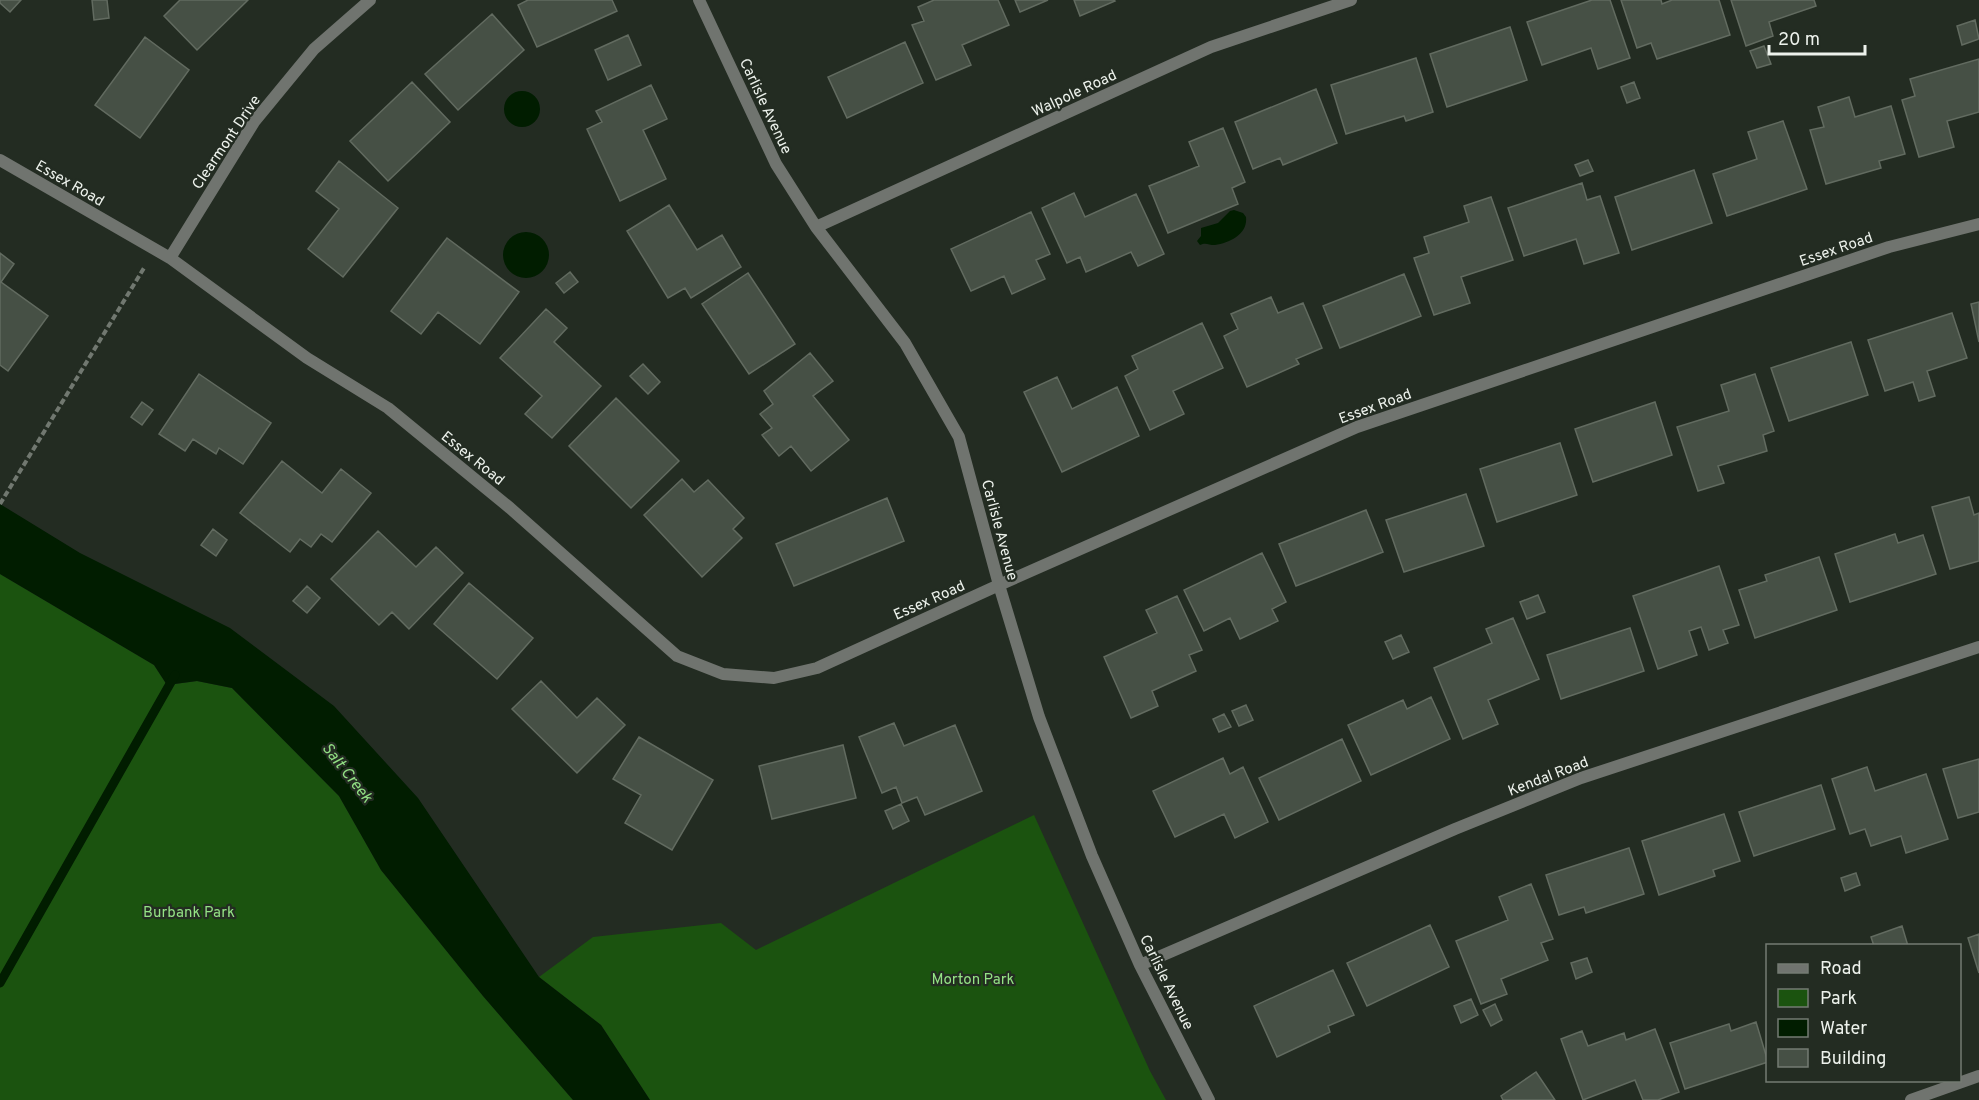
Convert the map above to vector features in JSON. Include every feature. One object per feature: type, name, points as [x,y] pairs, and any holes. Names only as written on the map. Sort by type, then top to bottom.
[{"type":"street","name":"Clearmont Drive","points":[[170,258],[254,122],[314,49],[370,0]]},
{"type":"street","name":"Carlisle Avenue","points":[[699,0],[776,164],[816,227],[905,343],[959,436],[999,585],[1039,717],[1092,856],[1140,965],[1209,1100]]},
{"type":"street","name":"Walpole Road","points":[[816,227],[1211,46],[1351,0]]},
{"type":"street","name":"Essex Road","points":[[0,160],[170,258],[308,358],[388,408],[510,508],[677,656],[723,674],[774,678],[817,668],[1357,427],[1889,247],[1979,224]]},
{"type":"street","name":"Kendal Road","points":[[1140,965],[1455,829],[1581,778],[1979,647]]},
{"type":"street","points":[[1911,1100],[1979,1076]]},
{"type":"path","points":[[0,504],[156,250]]},
{"type":"green space","name":"Burbank Park","points":[[0,574],[154,665],[167,685],[197,681],[232,688],[339,796],[381,870],[483,996],[573,1100],[0,1100]]},
{"type":"green space","name":"Morton Park","points":[[1034,815],[1150,1071],[1166,1100],[650,1100],[601,1025],[539,977],[593,937],[721,923],[756,950]]},
{"type":"water","points":[[522,91],[535,96],[540,109],[535,122],[522,127],[509,122],[504,109],[509,96]]},
{"type":"water","points":[[1234,210],[1243,213],[1246,217],[1241,233],[1221,244],[1200,245],[1197,241],[1201,236],[1201,228],[1218,223]]},
{"type":"water","points":[[526,232],[542,239],[549,255],[542,271],[526,278],[510,271],[503,255],[510,239]]},
{"type":"water","name":"Salt Creek","points":[[0,504],[80,553],[230,628],[334,706],[418,798],[539,977],[601,1025],[650,1100],[573,1100],[483,996],[381,870],[339,796],[232,688],[197,681],[167,685],[154,665],[0,574]]},
{"type":"building","points":[[0,0],[21,0],[10,12],[0,3]]},
{"type":"building","points":[[92,0],[107,0],[109,18],[94,20]]},
{"type":"building","points":[[180,0],[248,0],[197,50],[164,16]]},
{"type":"building","points":[[528,0],[612,0],[617,11],[537,47],[518,5]]},
{"type":"building","points":[[934,0],[998,0],[1009,25],[962,45],[971,65],[936,80],[912,25],[924,21],[918,7]]},
{"type":"building","points":[[1015,0],[1048,0],[1020,12]]},
{"type":"building","points":[[1074,0],[1114,0],[1115,1],[1080,16]]},
{"type":"building","points":[[1592,0],[1610,0],[1630,58],[1598,69],[1591,48],[1542,65],[1527,22]]},
{"type":"building","points":[[1621,0],[1661,0],[1662,4],[1672,0],[1719,0],[1730,35],[1657,59],[1651,43],[1637,48]]},
{"type":"building","points":[[1731,0],[1814,0],[1816,6],[1769,22],[1773,36],[1746,46]]},
{"type":"building","points":[[492,14],[524,50],[458,110],[425,74]]},
{"type":"building","points":[[1975,20],[1979,39],[1962,45],[1957,26]]},
{"type":"building","points":[[1510,27],[1527,80],[1447,107],[1430,54]]},
{"type":"building","points":[[628,35],[641,65],[608,80],[595,50]]},
{"type":"building","points":[[145,37],[189,70],[140,138],[95,105]]},
{"type":"building","points":[[905,42],[923,83],[847,118],[828,77]]},
{"type":"building","points":[[1764,46],[1771,64],[1757,68],[1750,51]]},
{"type":"building","points":[[1416,58],[1433,112],[1406,121],[1404,116],[1346,134],[1331,85]]},
{"type":"building","points":[[1979,59],[1979,112],[1947,121],[1954,147],[1919,157],[1902,100],[1915,96],[1910,79]]},
{"type":"building","points":[[412,82],[450,122],[388,181],[350,141]]},
{"type":"building","points":[[1634,82],[1640,98],[1627,103],[1621,87]]},
{"type":"building","points":[[651,85],[667,119],[643,130],[666,179],[620,201],[587,129],[602,122],[596,111]]},
{"type":"building","points":[[1316,89],[1337,143],[1283,165],[1280,158],[1253,169],[1235,122]]},
{"type":"building","points":[[1849,97],[1855,117],[1891,106],[1905,154],[1879,161],[1881,168],[1826,184],[1810,130],[1824,127],[1818,107]]},
{"type":"building","points":[[1783,121],[1807,189],[1727,216],[1713,174],[1757,159],[1748,132]]},
{"type":"building","points":[[1223,128],[1245,182],[1232,188],[1238,204],[1168,233],[1149,186],[1199,166],[1189,142]]},
{"type":"building","points":[[1588,160],[1593,171],[1580,176],[1575,165]]},
{"type":"building","points":[[339,161],[398,208],[343,277],[308,249],[339,209],[316,191]]},
{"type":"building","points":[[1694,170],[1712,223],[1632,250],[1615,197]]},
{"type":"building","points":[[1582,183],[1587,200],[1600,196],[1619,253],[1584,264],[1576,239],[1524,256],[1508,208]]},
{"type":"building","points":[[1074,193],[1085,217],[1136,194],[1164,254],[1138,266],[1131,252],[1086,272],[1080,257],[1067,263],[1042,208]]},
{"type":"building","points":[[1491,197],[1513,260],[1461,277],[1470,303],[1434,315],[1414,258],[1429,253],[1424,237],[1469,222],[1464,206]]},
{"type":"building","points":[[669,205],[697,250],[722,235],[741,267],[691,298],[685,288],[668,298],[627,231]]},
{"type":"building","points":[[1031,212],[1050,254],[1036,260],[1045,279],[1012,294],[1004,276],[971,291],[951,249]]},
{"type":"building","points":[[447,238],[519,292],[480,344],[438,312],[421,334],[391,311]]},
{"type":"building","points":[[0,253],[14,264],[1,282],[48,316],[8,371],[0,365]]},
{"type":"building","points":[[570,272],[578,282],[564,293],[556,283]]},
{"type":"building","points":[[748,273],[795,344],[749,374],[702,304]]},
{"type":"building","points":[[1404,274],[1421,316],[1340,348],[1323,306]]},
{"type":"building","points":[[1271,297],[1278,313],[1303,303],[1322,348],[1296,359],[1299,364],[1247,387],[1224,336],[1238,329],[1231,314]]},
{"type":"building","points":[[1979,302],[1979,342],[1971,304]]},
{"type":"building","points":[[546,309],[567,328],[554,342],[601,386],[552,438],[525,414],[542,396],[500,358]]},
{"type":"building","points":[[1952,313],[1967,358],[1927,371],[1935,396],[1919,401],[1913,382],[1885,391],[1868,340]]},
{"type":"building","points":[[1202,323],[1223,368],[1173,391],[1184,414],[1150,430],[1125,376],[1138,369],[1132,356]]},
{"type":"building","points":[[1851,342],[1868,395],[1789,421],[1771,368]]},
{"type":"building","points":[[810,353],[833,381],[813,396],[849,440],[811,471],[791,446],[779,456],[762,435],[772,428],[760,414],[773,404],[764,391]]},
{"type":"building","points":[[643,364],[660,382],[648,394],[630,376]]},
{"type":"building","points":[[199,374],[271,423],[243,464],[219,448],[216,454],[193,439],[185,451],[159,434]]},
{"type":"building","points":[[1755,374],[1774,431],[1763,435],[1767,451],[1718,466],[1724,483],[1698,491],[1677,427],[1729,411],[1721,385]]},
{"type":"building","points":[[1057,377],[1072,409],[1117,387],[1139,436],[1062,472],[1024,392]]},
{"type":"building","points":[[616,398],[679,461],[631,508],[569,446]]},
{"type":"building","points":[[142,402],[153,410],[142,425],[131,417]]},
{"type":"building","points":[[1655,402],[1672,455],[1593,482],[1575,429]]},
{"type":"building","points":[[1560,443],[1577,495],[1497,522],[1480,469]]},
{"type":"building","points":[[282,461],[322,493],[341,469],[371,493],[332,542],[321,534],[311,547],[300,539],[290,552],[240,513]]},
{"type":"building","points":[[682,479],[694,492],[708,480],[744,518],[733,529],[742,538],[702,577],[644,515]]},
{"type":"building","points":[[1466,494],[1484,546],[1404,572],[1386,520]]},
{"type":"building","points":[[1969,497],[1974,515],[1979,513],[1979,561],[1950,569],[1932,507]]},
{"type":"building","points":[[887,498],[904,541],[794,586],[776,544]]},
{"type":"building","points":[[1366,510],[1383,552],[1296,586],[1279,544]]},
{"type":"building","points":[[213,529],[227,540],[216,556],[201,545]]},
{"type":"building","points":[[378,531],[416,567],[436,547],[463,573],[409,629],[392,612],[379,625],[331,579]]},
{"type":"building","points":[[1895,534],[1898,543],[1923,535],[1936,574],[1850,602],[1835,554]]},
{"type":"building","points":[[1262,553],[1286,602],[1272,609],[1278,621],[1240,639],[1230,618],[1204,631],[1184,590]]},
{"type":"building","points":[[1819,557],[1837,610],[1755,638],[1739,590],[1767,581],[1765,575]]},
{"type":"building","points":[[1719,566],[1739,625],[1723,630],[1728,643],[1709,650],[1701,627],[1689,631],[1697,655],[1658,669],[1633,596]]},
{"type":"building","points":[[469,583],[533,638],[497,679],[434,624]]},
{"type":"building","points":[[307,586],[320,598],[307,613],[293,601]]},
{"type":"building","points":[[1538,595],[1545,612],[1527,619],[1520,602]]},
{"type":"building","points":[[1177,596],[1202,650],[1189,655],[1196,671],[1152,691],[1158,706],[1131,718],[1104,657],[1157,633],[1146,610]]},
{"type":"building","points":[[1513,618],[1539,679],[1488,700],[1498,724],[1463,739],[1434,668],[1492,643],[1486,629]]},
{"type":"building","points":[[1630,628],[1644,671],[1561,699],[1547,655]]},
{"type":"building","points":[[1401,635],[1409,652],[1393,659],[1385,642]]},
{"type":"building","points":[[541,681],[577,718],[597,698],[625,725],[577,773],[512,709]]},
{"type":"building","points":[[1431,697],[1450,739],[1371,775],[1348,725],[1403,700],[1407,709]]},
{"type":"building","points":[[1246,705],[1253,720],[1239,726],[1232,711]]},
{"type":"building","points":[[1224,714],[1231,727],[1219,732],[1213,719]]},
{"type":"building","points":[[894,723],[904,746],[955,725],[982,791],[925,815],[917,797],[902,803],[896,787],[882,793],[859,737]]},
{"type":"building","points":[[639,737],[713,780],[672,850],[625,823],[641,795],[613,779]]},
{"type":"building","points":[[1342,739],[1361,781],[1279,820],[1259,778]]},
{"type":"building","points":[[843,745],[856,798],[772,819],[759,766]]},
{"type":"building","points":[[1223,758],[1230,774],[1243,767],[1268,822],[1235,838],[1224,814],[1175,837],[1153,791]]},
{"type":"building","points":[[1979,759],[1979,812],[1958,818],[1943,769]]},
{"type":"building","points":[[1867,767],[1875,791],[1926,774],[1948,839],[1906,853],[1901,836],[1871,846],[1865,829],[1850,834],[1832,779]]},
{"type":"building","points":[[1821,785],[1835,829],[1754,856],[1739,812]]},
{"type":"building","points":[[901,804],[909,821],[893,829],[885,811]]},
{"type":"building","points":[[1724,814],[1740,861],[1713,870],[1715,876],[1659,895],[1642,841]]},
{"type":"building","points":[[1629,848],[1644,894],[1586,913],[1584,907],[1559,915],[1546,875]]},
{"type":"building","points":[[1856,873],[1860,885],[1845,891],[1841,878]]},
{"type":"building","points":[[1531,884],[1553,939],[1541,943],[1548,960],[1501,979],[1507,994],[1481,1004],[1456,941],[1508,920],[1499,897]]},
{"type":"building","points":[[1430,925],[1449,967],[1367,1006],[1347,963]]},
{"type":"building","points":[[1902,926],[1907,944],[1873,944],[1871,937]]},
{"type":"building","points":[[1979,934],[1979,973],[1968,938]]},
{"type":"building","points":[[1587,958],[1592,972],[1576,979],[1571,963]]},
{"type":"building","points":[[1333,970],[1354,1015],[1328,1026],[1330,1032],[1277,1057],[1254,1006]]},
{"type":"building","points":[[1471,999],[1478,1015],[1461,1023],[1454,1006]]},
{"type":"building","points":[[1495,1004],[1502,1020],[1491,1026],[1483,1010]]},
{"type":"building","points":[[1756,1022],[1766,1063],[1685,1089],[1670,1043],[1729,1024],[1731,1031]]},
{"type":"building","points":[[1655,1029],[1679,1092],[1658,1100],[1643,1100],[1635,1080],[1583,1100],[1561,1039],[1582,1031],[1588,1046],[1624,1033],[1626,1040]]},
{"type":"building","points":[[1536,1072],[1555,1100],[1503,1100],[1501,1096]]},
{"type":"waterway","points":[[0,983],[175,675]]}]
